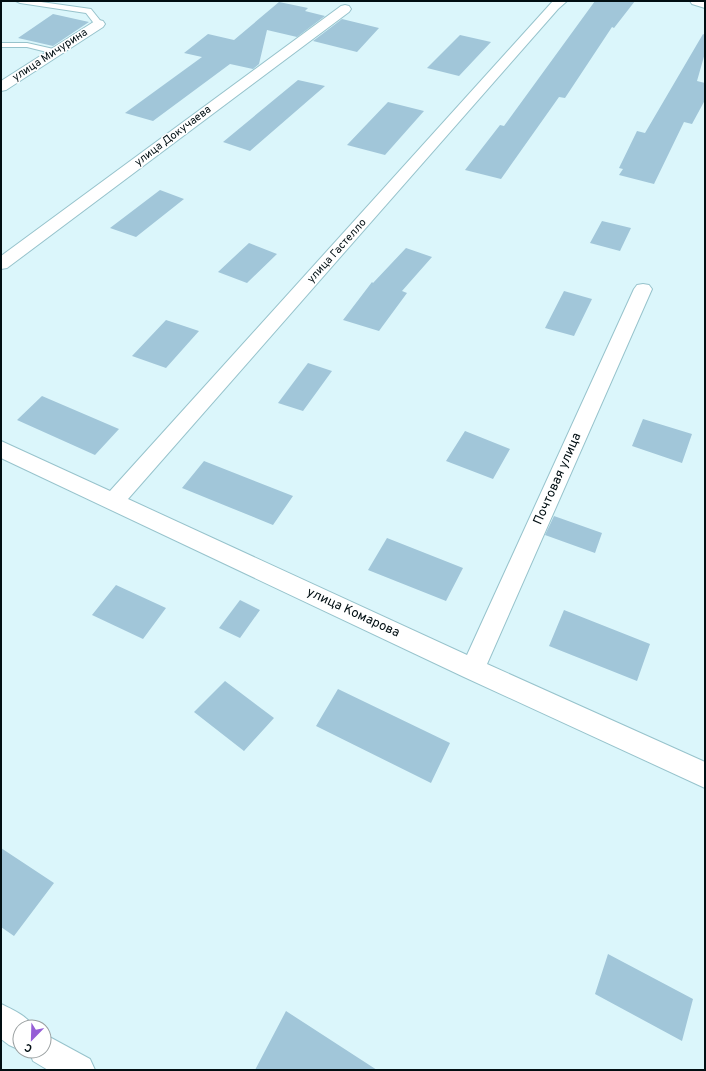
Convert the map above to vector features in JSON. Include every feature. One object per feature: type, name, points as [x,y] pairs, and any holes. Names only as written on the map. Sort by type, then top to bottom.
[{"type":"street","name":"улица Гастелло","points":[[114,502],[554,6],[561,1]]},
{"type":"street","points":[[696,1],[705,4]]},
{"type":"street","name":"улица Докучаева","points":[[1,264],[345,8]]},
{"type":"street","name":"улица Мичурина","points":[[1,87],[99,24]]},
{"type":"street","name":"Почтовая улица","points":[[474,669],[643,288]]},
{"type":"street","name":"улица Комарова","points":[[1,449],[705,775]]},
{"type":"street","points":[[1,1020],[12,1028]]},
{"type":"street","points":[[52,1055],[79,1070]]},
{"type":"lane","points":[[20,1],[88,11],[99,24]]},
{"type":"lane","points":[[1,45],[27,45],[55,52]]},
{"type":"building","points":[[595,1],[635,1],[614,28],[612,27],[565,98],[559,97],[501,179],[465,170],[500,125],[504,126]]},
{"type":"building","points":[[279,2],[308,8],[305,11],[325,16],[297,37],[267,30],[259,64],[253,69],[230,64],[153,121],[125,113],[202,57],[184,53],[208,34],[234,40]]},
{"type":"building","points":[[53,14],[89,22],[53,46],[18,38]]},
{"type":"building","points":[[342,19],[379,28],[357,52],[313,41]]},
{"type":"building","points":[[703,34],[705,35],[705,53],[697,81],[705,83],[705,100],[692,124],[684,122],[654,184],[619,175],[623,169],[619,168],[637,131],[645,133]]},
{"type":"building","points":[[460,35],[491,42],[459,76],[427,68]]},
{"type":"building","points":[[298,80],[325,86],[250,151],[223,142]]},
{"type":"building","points":[[388,102],[424,111],[385,155],[347,145]]},
{"type":"building","points":[[160,190],[184,199],[136,237],[110,228]]},
{"type":"building","points":[[602,221],[631,228],[620,251],[590,243]]},
{"type":"building","points":[[249,243],[277,254],[247,283],[218,272]]},
{"type":"building","points":[[406,248],[432,257],[402,291],[407,293],[379,331],[343,320],[372,282],[373,283]]},
{"type":"building","points":[[564,291],[592,299],[574,336],[545,328]]},
{"type":"building","points":[[166,320],[199,331],[166,368],[132,356]]},
{"type":"building","points":[[308,363],[332,371],[303,411],[278,403]]},
{"type":"building","points":[[42,396],[119,429],[95,455],[17,420]]},
{"type":"building","points":[[643,419],[692,434],[682,463],[632,446]]},
{"type":"building","points":[[465,431],[510,449],[493,479],[446,461]]},
{"type":"building","points":[[204,461],[293,496],[273,525],[182,488]]},
{"type":"building","points":[[554,516],[602,533],[595,553],[545,535]]},
{"type":"building","points":[[387,538],[463,568],[446,601],[368,570]]},
{"type":"building","points":[[116,585],[166,608],[143,639],[92,615]]},
{"type":"building","points":[[240,600],[260,610],[240,638],[219,628]]},
{"type":"building","points":[[564,610],[650,644],[637,681],[549,646]]},
{"type":"building","points":[[225,681],[274,718],[244,751],[194,712]]},
{"type":"building","points":[[338,689],[450,743],[431,783],[316,726]]},
{"type":"building","points":[[1,848],[54,883],[14,936],[1,927]]},
{"type":"building","points":[[608,954],[693,999],[682,1041],[595,994]]},
{"type":"building","points":[[286,1011],[377,1070],[255,1070]]}]
